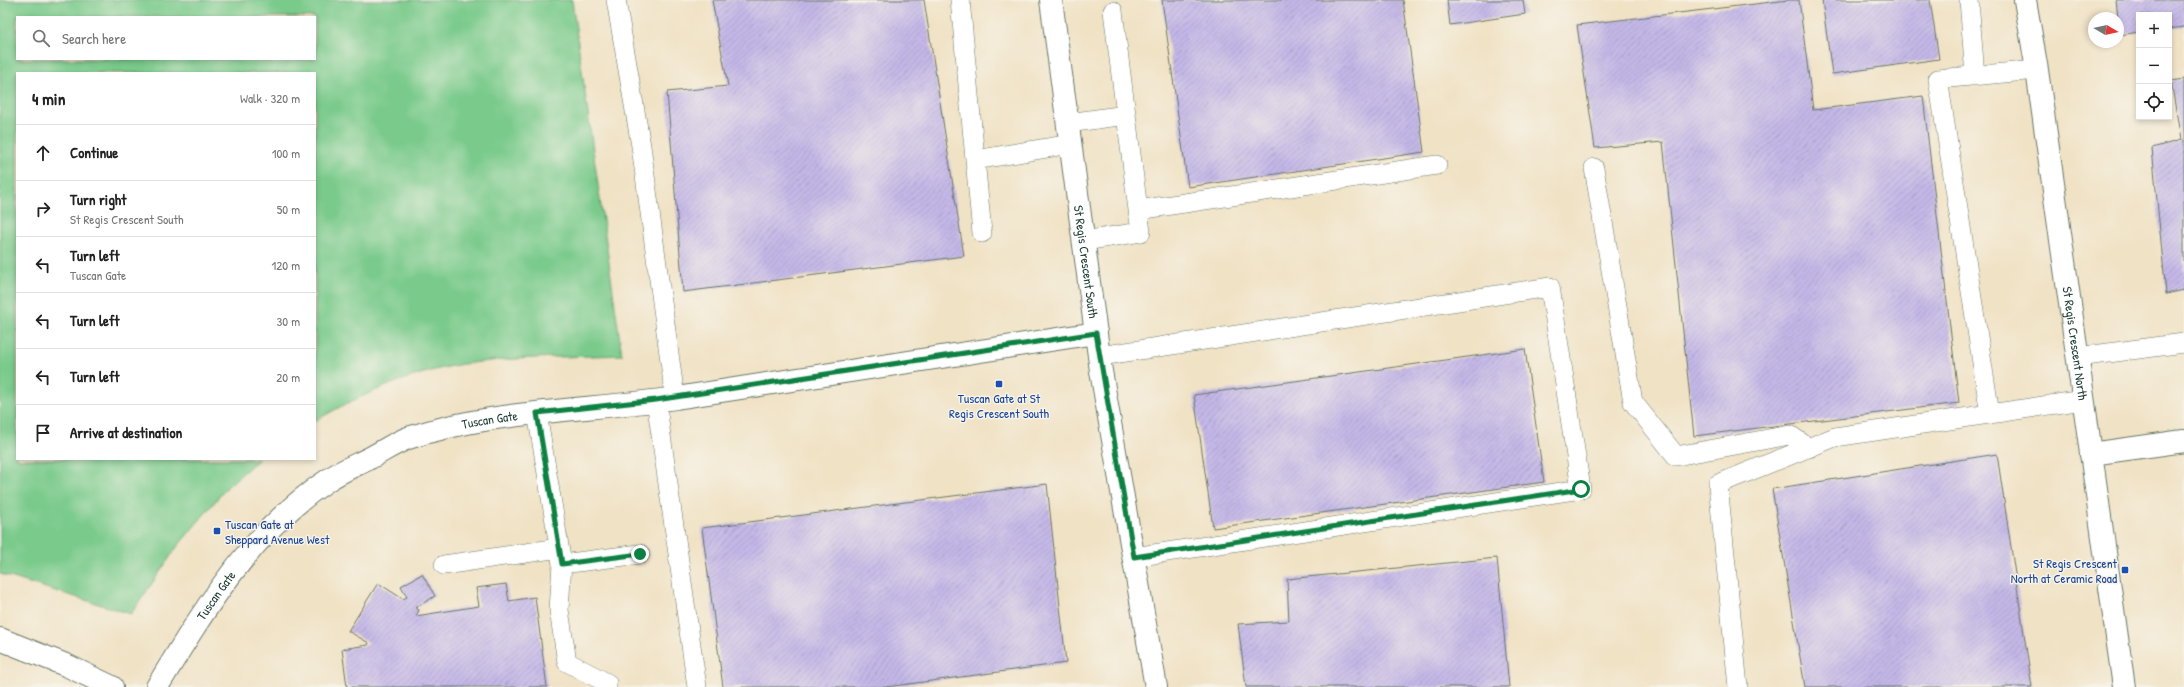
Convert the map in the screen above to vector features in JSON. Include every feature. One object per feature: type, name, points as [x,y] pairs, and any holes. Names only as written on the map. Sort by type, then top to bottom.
[{"type":"street","name":"St Regis Crescent South","points":[[1051,0],[1096,333],[1156,687]]},
{"type":"street","name":"St Regis Crescent North","points":[[2025,0],[2037,70],[2124,687]]},
{"type":"street","name":"Tuscan Gate","points":[[157,687],[188,634],[228,578],[267,533],[297,504],[329,479],[406,439],[462,425],[537,413],[666,399],[1096,333]]},
{"type":"street","points":[[2091,454],[2184,441]]},
{"type":"street","points":[[0,640],[68,666],[112,687]]},
{"type":"lane","points":[[616,0],[641,146],[697,687]]},
{"type":"lane","points":[[960,0],[982,233]]},
{"type":"lane","points":[[1969,0],[1975,76]]},
{"type":"lane","points":[[1084,241],[1141,232],[1113,11]]},
{"type":"lane","points":[[1990,414],[1938,79],[2037,70]]},
{"type":"lane","points":[[1068,123],[1126,115]]},
{"type":"lane","points":[[975,160],[1071,144]]},
{"type":"lane","points":[[1138,210],[1437,165]]},
{"type":"lane","points":[[1594,168],[1633,402],[1676,456],[1790,435],[1809,448]]},
{"type":"lane","points":[[1100,356],[1550,287],[1581,489],[1134,557]]},
{"type":"lane","points":[[2078,357],[2184,343]]},
{"type":"lane","points":[[1738,687],[1718,484],[1835,438],[2083,400]]},
{"type":"lane","points":[[537,413],[561,556],[559,610],[567,662],[607,683],[607,687]]},
{"type":"lane","points":[[444,565],[561,556],[640,554]]},
{"type":"green space","points":[[0,0],[572,0],[622,355],[509,360],[451,366],[390,384],[332,411],[316,420],[316,72],[16,72],[16,460],[258,460],[228,486],[177,547],[131,614],[0,574]]},
{"type":"building","points":[[712,0],[924,0],[964,256],[683,292],[667,92],[728,86]]},
{"type":"building","points":[[1162,0],[1403,0],[1424,152],[1188,187]]},
{"type":"building","points":[[1447,0],[1523,0],[1525,14],[1450,25]]},
{"type":"building","points":[[1799,0],[1813,110],[1923,96],[1959,403],[1694,436],[1663,142],[1595,148],[1577,25]]},
{"type":"building","points":[[1822,0],[1930,0],[1939,59],[1832,74]]},
{"type":"building","points":[[2116,0],[2184,0],[2184,27],[2172,29],[2172,12],[2136,12],[2136,32],[2124,34],[2124,12],[2117,12]]},
{"type":"building","points":[[2184,79],[2184,290],[2166,294],[2152,148],[2181,140],[2172,81]]},
{"type":"building","points":[[1525,349],[1544,482],[1213,528],[1194,395]]},
{"type":"building","points":[[1997,454],[2032,687],[1805,687],[1772,489]]},
{"type":"building","points":[[1047,484],[1066,663],[886,687],[723,687],[702,528]]},
{"type":"building","points":[[1497,558],[1509,687],[1246,687],[1238,624],[1289,621],[1287,579]]},
{"type":"building","points":[[422,574],[435,596],[415,608],[419,610],[416,616],[479,606],[476,588],[506,584],[509,601],[535,597],[547,687],[347,687],[342,649],[368,645],[369,643],[348,631],[378,583],[403,599],[407,597],[401,586]]},
{"type":"place","name":"Tuscan Gate at St Regis Crescent South","points":[[999,384]]},
{"type":"place","name":"Tuscan Gate at Sheppard Avenue West","points":[[217,531]]},
{"type":"place","name":"St Regis Crescent North at Ceramic Road","points":[[2125,570]]},
{"type":"route","points":[[640,554],[562,564],[537,413],[656,400],[1096,333],[1101,371],[1134,557],[1581,489]]}]
